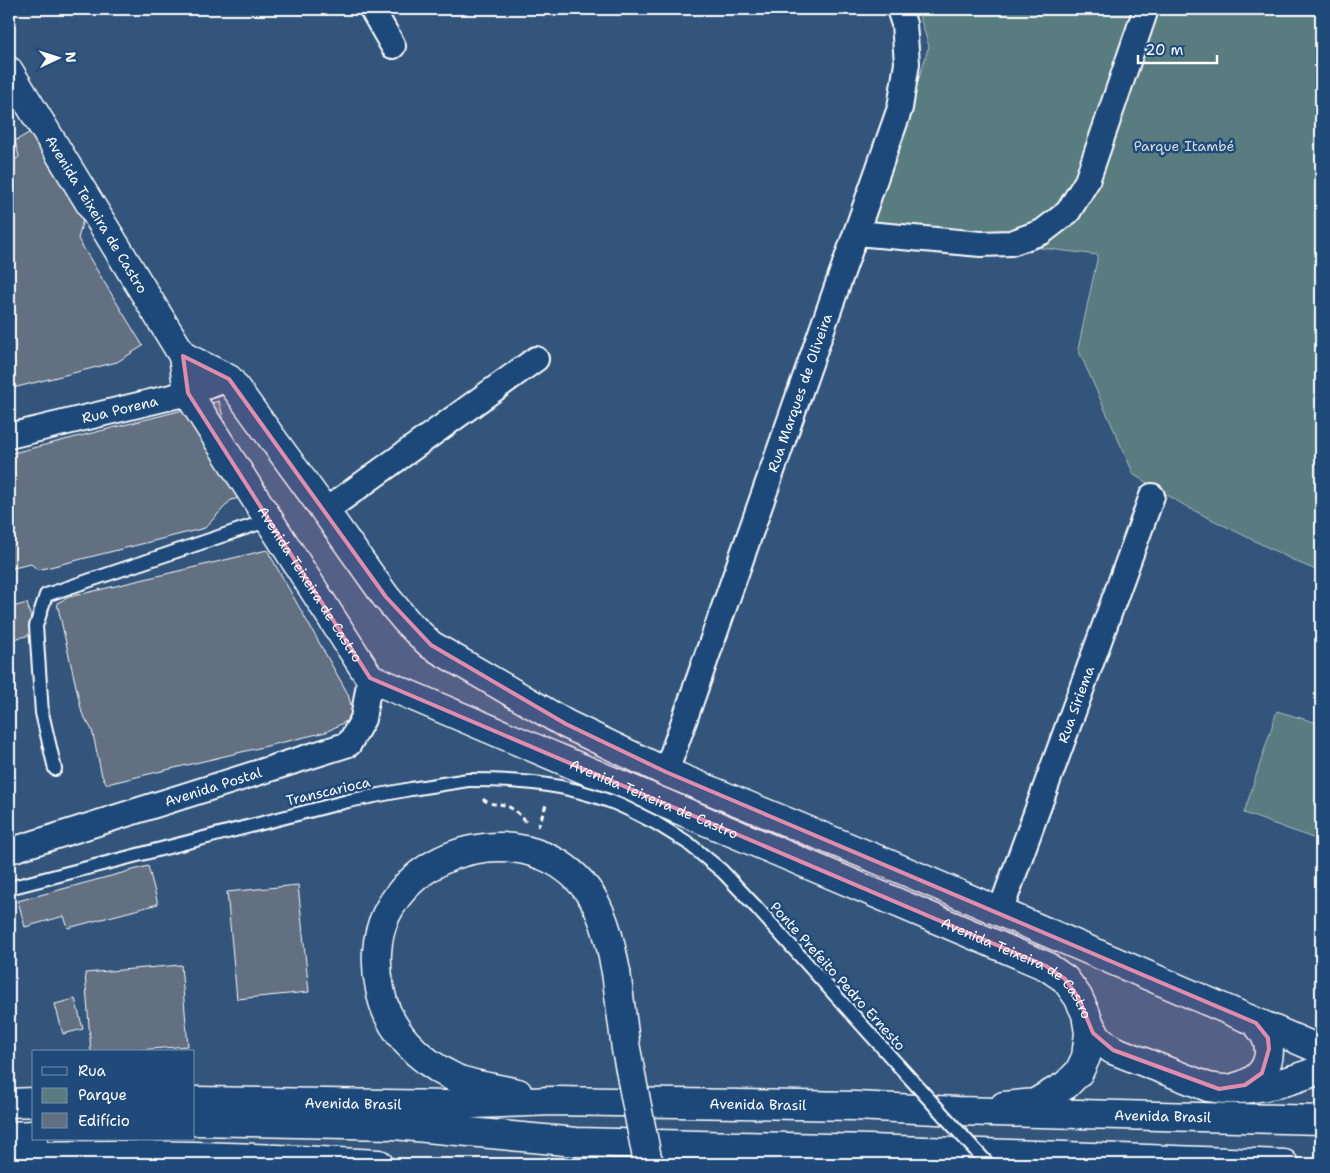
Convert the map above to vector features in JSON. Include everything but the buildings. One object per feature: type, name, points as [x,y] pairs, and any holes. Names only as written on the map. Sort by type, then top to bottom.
[{"type":"main road","name":"Avenida Teixeira de Castro","points":[[9,71],[183,356],[188,394],[370,678],[1046,966],[1065,979],[1078,997],[1086,1015],[1088,1034],[1086,1057],[1079,1072],[1066,1085],[1035,1103],[957,1110]]},
{"type":"main road","points":[[183,356],[228,379],[386,597],[408,623],[431,645],[566,724],[666,772],[884,862],[1321,1050]]},
{"type":"main road","points":[[553,1101],[457,1079],[432,1064],[408,1045],[393,1024],[382,1000],[376,970],[378,940],[385,916],[401,891],[430,866],[455,854],[484,847],[514,847],[546,857],[571,872],[592,897],[608,933],[616,972],[626,1049],[647,1158],[650,1164]]},
{"type":"main road","points":[[1086,1015],[1093,1033],[1102,1043],[1113,1050],[1208,1087],[1219,1089],[1263,1087],[1286,1082],[1321,1069]]},
{"type":"main road","points":[[1231,1088],[1245,1085],[1254,1080],[1262,1074],[1267,1063],[1268,1038],[1264,1030],[1256,1023]]},
{"type":"main road","name":"Avenida Brasil","points":[[195,1101],[447,1105],[553,1101],[855,1106],[1321,1120]]},
{"type":"main road","points":[[9,1103],[32,1102]]},
{"type":"main road","points":[[195,1121],[394,1125],[586,1143],[869,1149],[1284,1164]]},
{"type":"main road","points":[[9,1136],[32,1135]]},
{"type":"main road","points":[[195,1137],[514,1150],[586,1143]]},
{"type":"main road","points":[[9,1156],[117,1154],[278,1158],[379,1164]]},
{"type":"street","points":[[372,9],[393,46]]},
{"type":"street","name":"Rua Marques de Oliveira","points":[[666,772],[900,108],[908,63],[904,24],[899,9]]},
{"type":"street","points":[[856,232],[981,244],[1012,243],[1042,232],[1068,212],[1087,181],[1146,9]]},
{"type":"street","points":[[325,511],[536,360]]},
{"type":"street","name":"Rua Porena","points":[[9,436],[188,394],[228,379]]},
{"type":"street","name":"Rua Siriema","points":[[1000,912],[1152,496]]},
{"type":"street","name":"Avenida Postal","points":[[9,851],[349,744],[363,719],[370,678]]},
{"type":"lane","points":[[54,770],[42,713],[36,626],[46,595],[269,520]]},
{"type":"lane","name":"Transcarioca","points":[[9,888],[348,801],[468,780],[513,780],[559,786],[610,801],[654,822]]},
{"type":"lane","name":"Ponte Prefeito Pedro Ernesto","points":[[654,822],[688,844],[722,870],[988,1164]]},
{"type":"path","points":[[537,829],[545,808]]},
{"type":"highlighted area","points":[[183,356],[229,379],[386,597],[431,645],[566,724],[666,772],[1256,1023],[1268,1038],[1269,1049],[1262,1073],[1245,1085],[1219,1089],[1113,1050],[1093,1033],[1078,997],[1065,979],[1046,966],[370,678],[188,393]]},
{"type":"green space","name":"Parque Itambé","points":[[917,9],[1321,9],[1321,572],[1189,508],[1134,475],[1078,349],[1098,255],[872,227],[929,46]]},
{"type":"green space","points":[[1277,711],[1321,724],[1321,841],[1244,813]]}]
